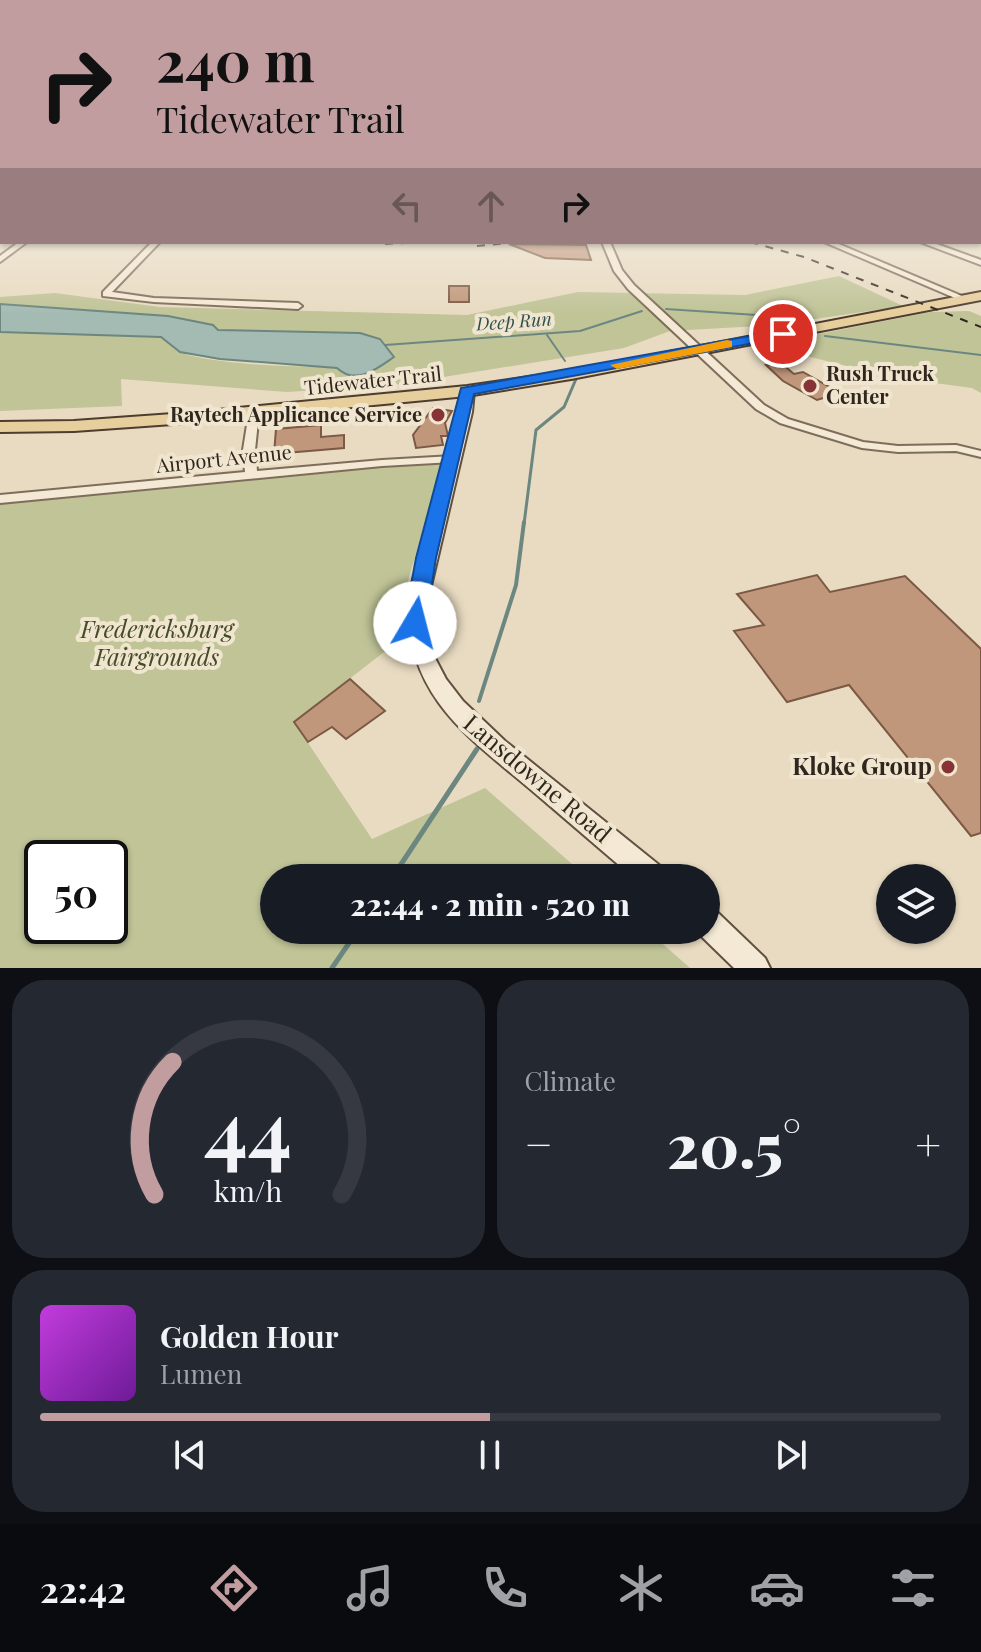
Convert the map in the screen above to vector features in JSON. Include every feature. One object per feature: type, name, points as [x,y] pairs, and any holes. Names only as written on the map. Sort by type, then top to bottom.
[{"type":"main road","name":"Tidewater Trail","points":[[0,427],[103,425],[467,391],[571,375],[981,296]]},
{"type":"main road","name":"Lansdowne Road","points":[[467,391],[417,603],[415,623],[423,656],[434,678],[467,723],[638,864]]},
{"type":"main road","points":[[720,934],[755,968]]},
{"type":"street","points":[[0,260],[20,244]]},
{"type":"street","points":[[154,244],[106,294],[183,302],[298,306]]},
{"type":"street","points":[[607,244],[623,279],[760,407],[799,428],[880,448],[956,448],[981,454]]},
{"type":"street","points":[[833,244],[965,299]]},
{"type":"street","points":[[929,244],[981,263]]},
{"type":"street","points":[[251,476],[249,450],[254,412]]},
{"type":"street","name":"Airport Avenue","points":[[0,499],[453,459]]},
{"type":"green space","points":[[839,276],[903,306],[775,325],[670,331],[624,348],[394,385],[287,392],[121,379],[122,406],[0,411],[0,332],[161,337],[180,352],[196,357],[254,364],[323,367],[378,362],[393,357],[380,339],[360,333],[218,330],[212,325],[0,304],[0,297],[55,293],[160,307],[467,315],[578,292],[745,295]]},
{"type":"green space","points":[[969,311],[981,316],[981,393],[972,388],[890,377],[763,345],[930,312]]},
{"type":"green space","name":"Fredericksburg Fairgrounds","points":[[409,460],[442,463],[404,595],[402,638],[294,722],[372,839],[485,788],[572,864],[260,864],[260,944],[663,944],[690,968],[0,968],[0,499]]},
{"type":"water","points":[[0,304],[168,316],[213,325],[218,330],[360,333],[380,339],[394,357],[367,373],[352,375],[337,368],[220,359],[180,352],[161,337],[0,332]]},
{"type":"building","points":[[509,244],[586,245],[591,260],[545,258]]},
{"type":"building","points":[[449,286],[469,286],[469,302],[449,302]]},
{"type":"building","name":"Rush Truck Center","points":[[782,364],[794,374],[803,372],[840,393],[817,400],[783,381],[766,365]]},
{"type":"building","points":[[433,408],[452,411],[445,423],[448,436],[441,436],[443,445],[416,448],[413,435]]},
{"type":"building","points":[[321,425],[321,437],[344,435],[344,448],[274,454],[276,429]]},
{"type":"building","name":"Kloke Group","points":[[817,575],[830,592],[905,576],[981,649],[981,833],[971,836],[849,685],[787,702],[734,631],[764,625],[737,594]]},
{"type":"building","points":[[350,679],[385,711],[346,739],[332,727],[308,742],[294,722]]},
{"type":"waterway","name":"Deep Run","points":[[666,309],[771,316],[794,324]]},
{"type":"waterway","name":"Deep Run","points":[[385,345],[580,331],[642,311]]},
{"type":"waterway","points":[[547,335],[565,361]]},
{"type":"waterway","name":"Deep Run","points":[[825,336],[981,355]]},
{"type":"waterway","points":[[524,524],[536,430],[564,407],[576,379]]},
{"type":"waterway","points":[[479,701],[516,585],[524,522]]},
{"type":"waterway","points":[[401,864],[477,749]]},
{"type":"waterway","points":[[332,968],[348,944]]},
{"type":"railway","points":[[477,246],[498,244]]},
{"type":"railway","points":[[757,244],[804,257],[981,327]]},
{"type":"slow traffic","points":[[617,365],[727,344]]},
{"type":"place","name":"Rush Truck Center","points":[[810,386]]},
{"type":"place","name":"Raytech Applicance Service","points":[[438,415]]},
{"type":"place","name":"Kloke Group","points":[[948,767]]},
{"type":"route","points":[[415,623],[426,558],[465,412],[467,391],[553,378],[783,334]]}]
